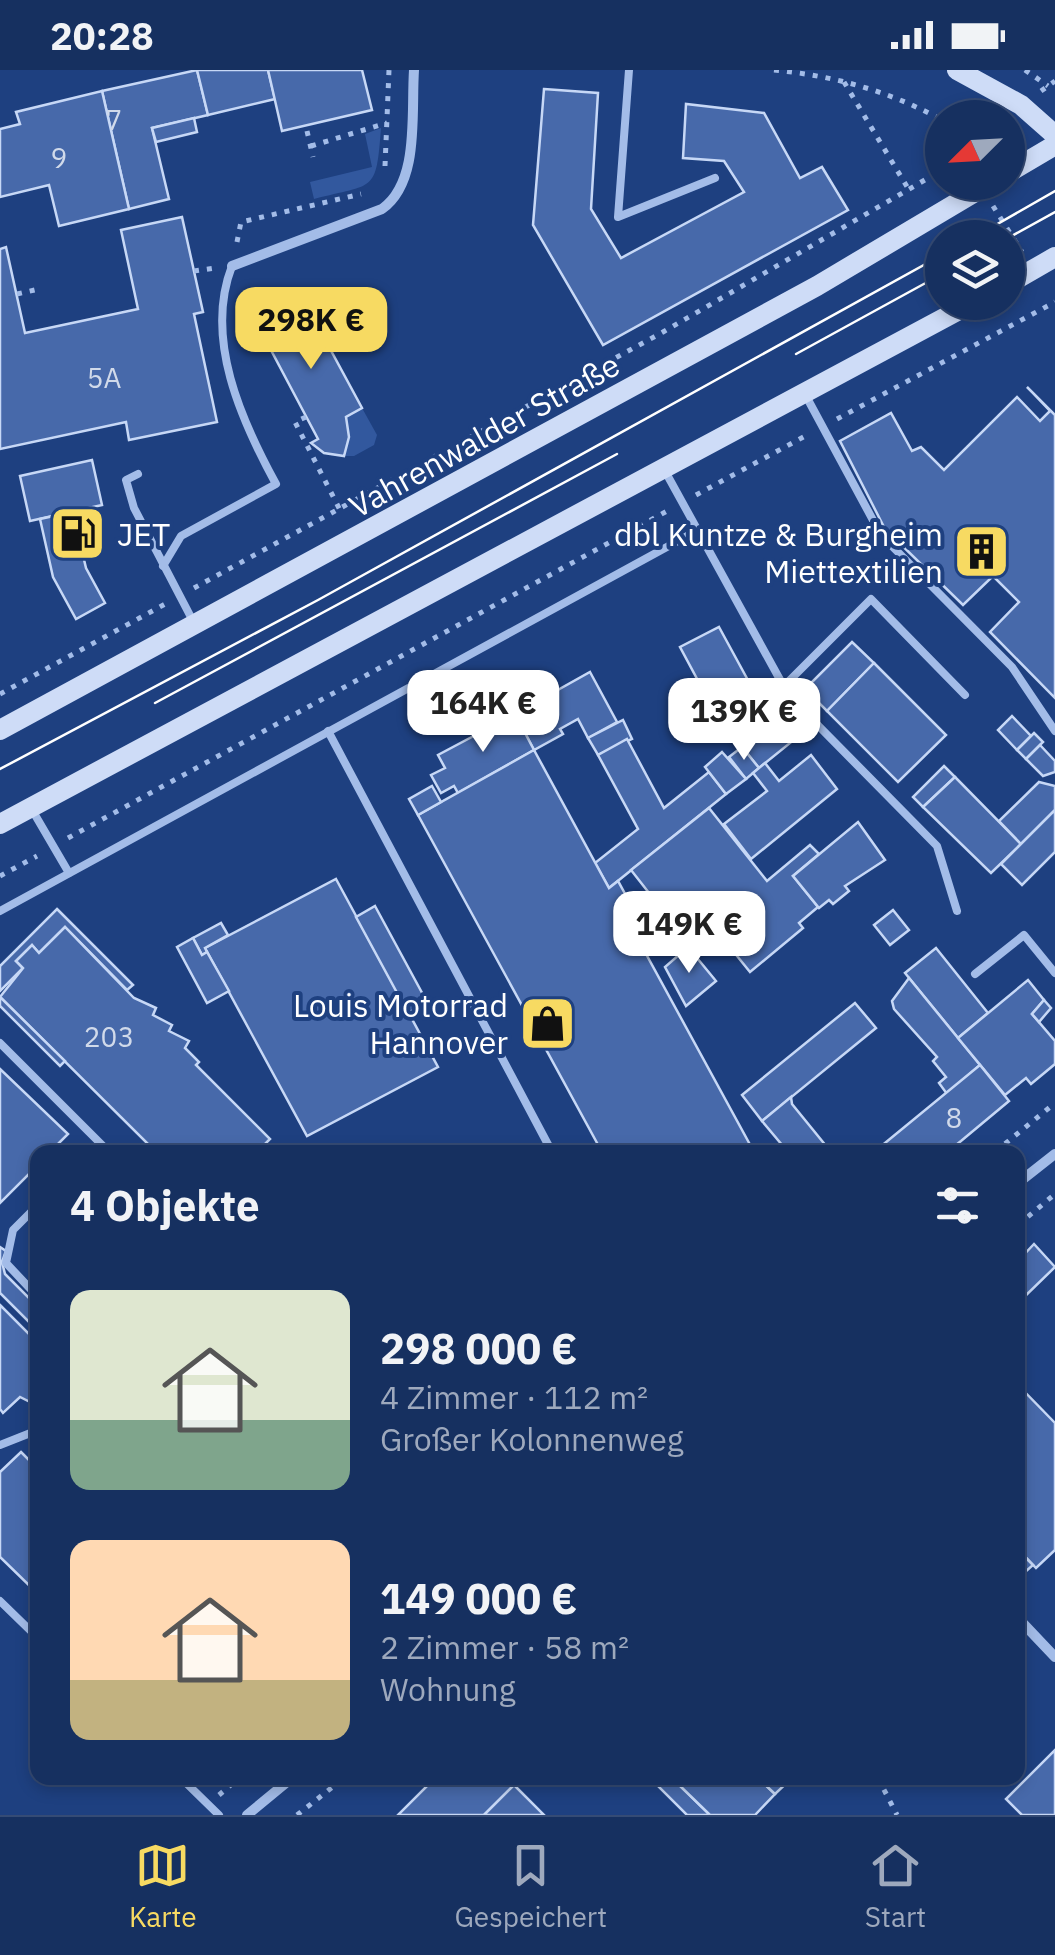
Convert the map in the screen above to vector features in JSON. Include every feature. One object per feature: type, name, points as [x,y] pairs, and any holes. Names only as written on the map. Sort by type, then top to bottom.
[{"type":"main road","points":[[957,70],[1022,105],[1055,135]]},
{"type":"main road","points":[[1025,163],[1055,145]]},
{"type":"main road","name":"Vahrenwalder Straße","points":[[0,730],[196,627],[817,286],[962,200]]},
{"type":"main road","points":[[1025,274],[1055,257]]},
{"type":"main road","points":[[0,824],[941,320]]},
{"type":"street","points":[[232,266],[382,210],[399,198],[406,176],[414,70]]},
{"type":"street","points":[[1025,1178],[1055,1154]]},
{"type":"street","points":[[1025,1625],[1055,1656]]},
{"type":"street","points":[[247,1815],[283,1785]]},
{"type":"lane","points":[[630,70],[618,217],[716,178]]},
{"type":"lane","points":[[164,566],[181,536],[276,484],[245,427],[221,329],[220,296],[232,266]]},
{"type":"lane","points":[[806,395],[880,534],[1012,667],[1055,730]]},
{"type":"lane","points":[[665,470],[784,686],[937,846],[957,911]]},
{"type":"lane","points":[[138,474],[126,480],[134,508],[196,627]]},
{"type":"lane","points":[[0,910],[698,530]]},
{"type":"lane","points":[[784,686],[871,600],[965,695]]},
{"type":"lane","points":[[328,731],[548,1145]]},
{"type":"lane","points":[[31,808],[69,872]]},
{"type":"lane","points":[[975,974],[1024,934],[1055,973]]},
{"type":"lane","points":[[0,1043],[100,1143]]},
{"type":"lane","points":[[30,1213],[13,1230],[6,1263],[30,1288]]},
{"type":"lane","points":[[0,1445],[30,1433]]},
{"type":"lane","points":[[0,1601],[30,1630]]},
{"type":"lane","points":[[188,1785],[220,1815]]},
{"type":"path","points":[[384,177],[389,70]]},
{"type":"path","points":[[774,70],[843,79],[925,111]]},
{"type":"path","points":[[1024,70],[1048,86]]},
{"type":"path","points":[[843,79],[909,190]]},
{"type":"path","points":[[310,146],[387,123]]},
{"type":"path","points":[[307,131],[313,157]]},
{"type":"path","points":[[0,694],[340,510],[925,180]]},
{"type":"path","points":[[232,266],[241,222],[369,192]]},
{"type":"path","points":[[0,876],[1054,303],[995,200]]},
{"type":"path","points":[[16,294],[39,289]]},
{"type":"path","points":[[306,417],[295,422],[340,510]]},
{"type":"path","points":[[1003,1145],[1055,1102]]},
{"type":"path","points":[[1025,1219],[1055,1194]]},
{"type":"path","points":[[298,1815],[335,1785]]},
{"type":"path","points":[[882,1785],[897,1815]]},
{"type":"shaded area","points":[[381,128],[377,165],[368,182],[314,199],[310,182],[372,167],[365,134]]},
{"type":"shaded area","points":[[362,408],[377,435],[374,445],[354,456],[344,456],[349,437],[346,417]]},
{"type":"building","points":[[197,70],[208,115],[152,128],[169,199],[129,209],[102,91]]},
{"type":"building","points":[[197,70],[268,70],[275,99],[208,115]]},
{"type":"building","points":[[268,70],[362,70],[372,110],[282,131]]},
{"type":"building","points":[[544,89],[598,93],[591,209],[621,258],[744,192],[724,161],[683,158],[686,104],[764,113],[800,178],[822,167],[848,210],[603,345],[533,225]]},
{"type":"building","points":[[102,91],[129,209],[59,226],[49,185],[0,197],[0,129],[20,124],[16,112]]},
{"type":"building","points":[[194,118],[197,132],[156,142],[152,128]]},
{"type":"building","points":[[182,217],[203,312],[194,314],[217,422],[129,440],[126,422],[0,449],[0,249],[6,247],[25,333],[138,309],[121,230]]},
{"type":"building","points":[[294,292],[305,312],[309,310],[362,408],[346,417],[349,437],[344,456],[324,453],[311,443],[318,439],[263,335],[269,332],[258,312]]},
{"type":"building","name":"dbl Kuntze & Burgheim Miettextilien","points":[[1027,387],[1055,415],[1055,698],[990,632],[1019,602],[993,576],[963,605],[885,529],[840,441],[891,413],[912,451],[921,447],[944,470],[1017,397],[1040,421],[1050,411]]},
{"type":"building","points":[[92,460],[102,505],[30,521],[20,476]]},
{"type":"building","points":[[90,508],[93,522],[76,526],[86,568],[105,603],[76,619],[53,577],[40,519]]},
{"type":"building","points":[[719,627],[756,695],[717,716],[680,647]]},
{"type":"building","points":[[852,642],[874,663],[827,711],[805,689]]},
{"type":"building","points":[[874,663],[946,735],[898,782],[827,711]]},
{"type":"building","points":[[590,672],[617,722],[588,738],[578,719],[560,729],[563,734],[534,750],[515,714]]},
{"type":"building","points":[[515,714],[534,750],[458,793],[454,786],[441,793],[431,775],[445,768],[438,755]]},
{"type":"building","points":[[1012,716],[1031,736],[1017,750],[998,730]]},
{"type":"building","points":[[623,720],[632,739],[598,755],[588,738]]},
{"type":"building","points":[[776,720],[795,739],[759,768],[742,747]]},
{"type":"building","points":[[1034,733],[1043,742],[1026,759],[1017,750]]},
{"type":"building","points":[[627,739],[664,808],[709,772],[726,794],[609,888],[595,863],[638,829],[598,755]]},
{"type":"building","points":[[1040,745],[1055,761],[1055,772],[1043,776],[1026,759]]},
{"type":"building","points":[[742,747],[759,768],[746,779],[729,757]]},
{"type":"building","points":[[534,750],[609,888],[618,881],[636,914],[627,919],[750,1145],[598,1145],[418,815]]},
{"type":"building","points":[[722,752],[746,779],[726,794],[705,767]]},
{"type":"building","points":[[811,755],[837,789],[751,859],[724,824],[767,791],[753,773],[765,763],[779,781]]},
{"type":"building","points":[[944,766],[955,777],[923,807],[913,797]]},
{"type":"building","points":[[955,777],[1021,844],[991,873],[923,807]]},
{"type":"building","points":[[1039,782],[1055,786],[1055,810],[1021,844],[999,821]]},
{"type":"building","points":[[432,786],[441,802],[418,815],[409,799]]},
{"type":"building","points":[[709,808],[767,881],[810,845],[819,854],[793,876],[818,907],[799,923],[803,928],[750,972],[712,925],[689,944],[631,870]]},
{"type":"building","points":[[1055,810],[1055,852],[1022,885],[1001,864]]},
{"type":"building","points":[[858,822],[885,860],[845,886],[849,891],[833,904],[829,900],[819,908],[793,876]]},
{"type":"building","points":[[336,879],[438,1067],[307,1136],[205,948]]},
{"type":"building","points":[[375,906],[427,1002],[408,1013],[356,917]]},
{"type":"building","points":[[57,909],[133,985],[127,990],[65,927],[39,953],[32,945],[16,961],[23,968],[0,991],[0,966]]},
{"type":"building","points":[[893,910],[909,930],[890,945],[874,925]]},
{"type":"building","points":[[221,923],[228,935],[205,948],[207,952],[202,955],[193,938]]},
{"type":"building","points":[[65,927],[134,998],[156,1008],[153,1015],[172,1025],[169,1031],[189,1041],[185,1048],[199,1062],[196,1065],[270,1139],[264,1145],[149,1145],[0,997],[23,968],[16,961],[32,945],[39,953]]},
{"type":"building","points":[[193,938],[202,955],[207,952],[229,991],[207,1003],[177,947]]},
{"type":"building","points":[[688,947],[716,981],[686,1006],[665,967]]},
{"type":"building","points":[[936,948],[988,1013],[958,1038],[905,973]]},
{"type":"building","points":[[909,978],[980,1065],[947,1094],[939,1083],[946,1077],[933,1061],[937,1057],[894,1009],[892,1001]]},
{"type":"building","points":[[1028,980],[1044,1000],[1032,1014],[1055,1041],[1055,1064],[1031,1084],[1026,1078],[1005,1095],[958,1038]]},
{"type":"building","points":[[0,997],[65,1061],[60,1066],[0,1006]]},
{"type":"building","points":[[1044,1000],[1051,1008],[1039,1022],[1032,1014]]},
{"type":"building","points":[[855,1003],[876,1028],[762,1121],[742,1095]]},
{"type":"building","points":[[980,1065],[1009,1101],[956,1145],[883,1145]]},
{"type":"building","points":[[0,1069],[68,1134],[57,1145],[30,1145],[30,1173],[0,1203]]},
{"type":"building","points":[[791,1097],[792,1104],[825,1145],[782,1145],[762,1121]]},
{"type":"building","points":[[1034,1244],[1055,1267],[1025,1296],[1025,1254]]},
{"type":"building","points":[[0,1247],[6,1251],[2,1262],[5,1274],[30,1299],[30,1323],[0,1293]]},
{"type":"building","points":[[0,1305],[30,1335],[30,1402],[20,1397],[3,1413]]},
{"type":"building","points":[[1025,1392],[1055,1423],[1055,1550],[1036,1568],[1025,1556]]},
{"type":"building","points":[[21,1452],[30,1461],[30,1586],[0,1557],[0,1472]]},
{"type":"building","points":[[1055,1750],[1055,1815],[1022,1815],[1006,1799],[1025,1785],[1025,1780]]},
{"type":"building","points":[[428,1785],[514,1785],[484,1815],[398,1815]]},
{"type":"building","points":[[514,1785],[544,1815],[484,1815]]},
{"type":"building","points":[[657,1785],[679,1785],[710,1815],[687,1815]]},
{"type":"building","points":[[679,1785],[765,1785],[775,1794],[755,1815],[710,1815]]},
{"type":"building","points":[[765,1785],[785,1785],[775,1794]]},
{"type":"tram line","points":[[1004,220],[1055,191]]},
{"type":"tram line","points":[[1025,229],[1055,212]]},
{"type":"tram line","points":[[0,769],[318,600],[925,264]]},
{"type":"tram line","points":[[796,354],[925,283]]},
{"type":"tram line","points":[[155,703],[617,454]]},
{"type":"place","name":"JET","points":[[78,534]]},
{"type":"place","name":"dbl Kuntze & Burgheim Miettextilien","points":[[982,552]]},
{"type":"place","name":"Louis Motorrad Hannover","points":[[547,1023]]}]
